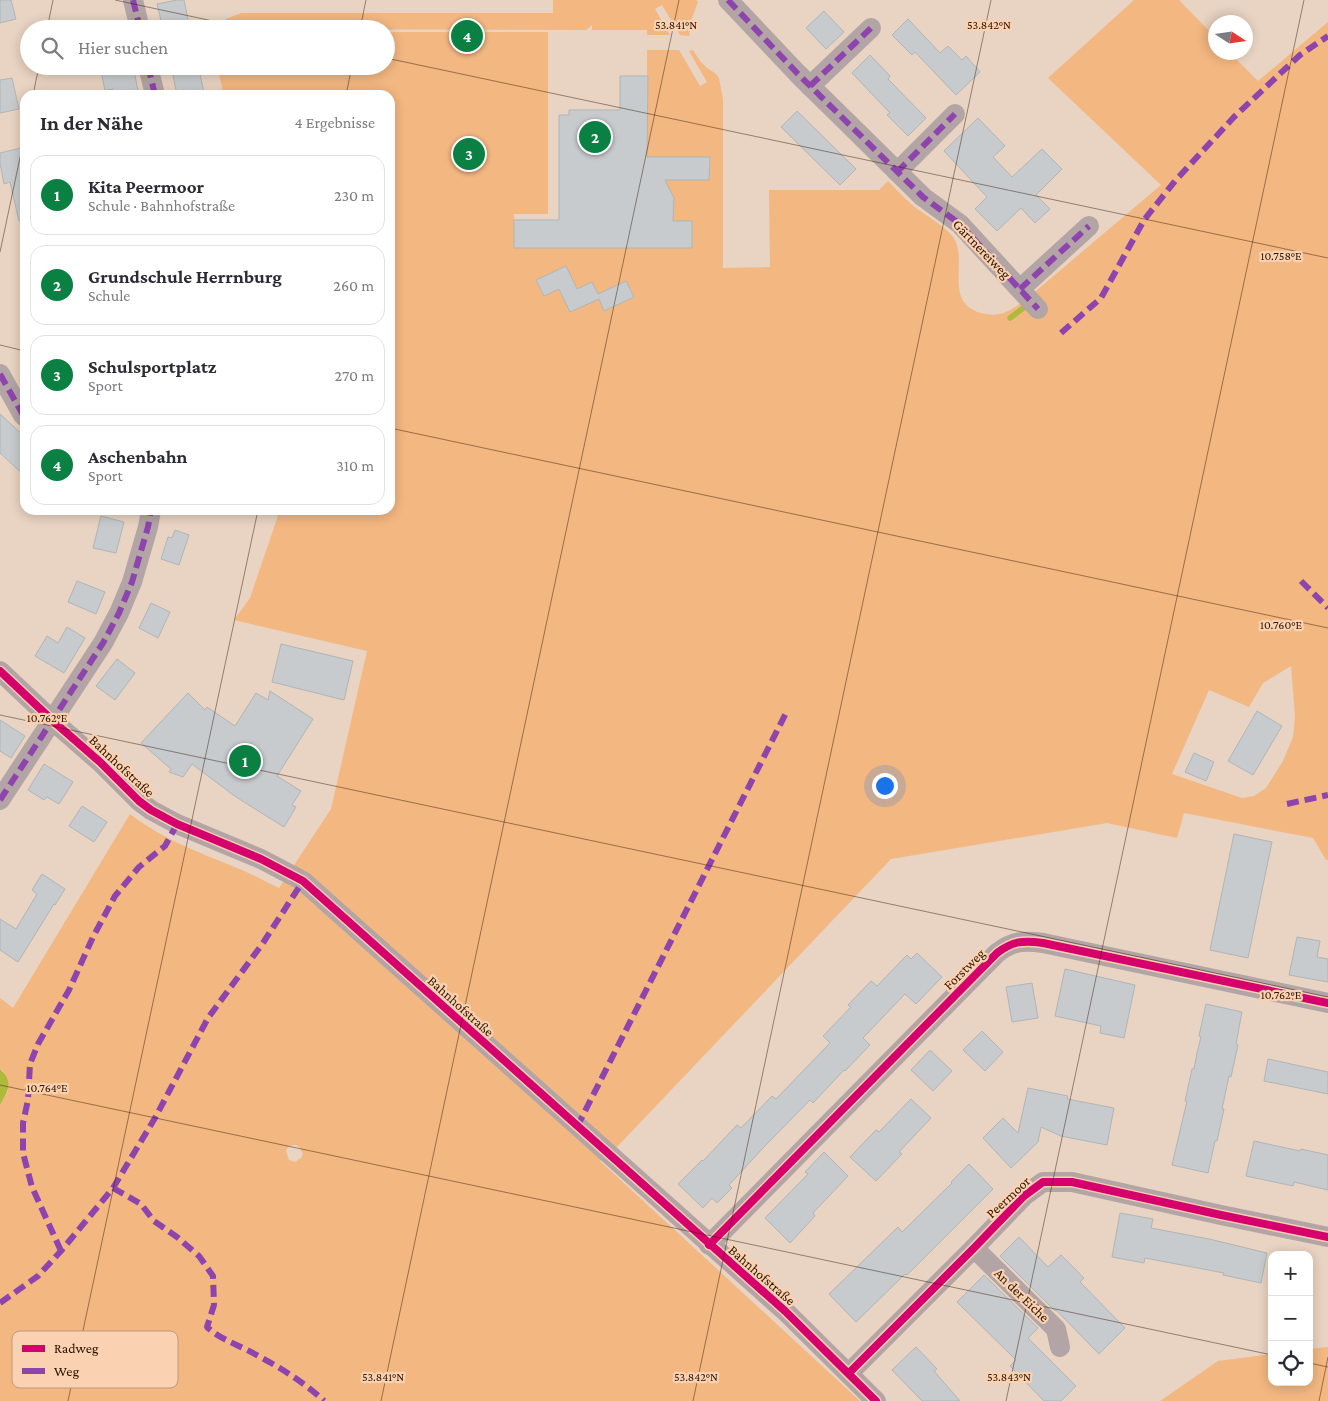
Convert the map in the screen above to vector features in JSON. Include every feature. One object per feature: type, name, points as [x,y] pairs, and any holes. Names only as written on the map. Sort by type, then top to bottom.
[{"type":"street","points":[[133,0],[138,20]]},
{"type":"street","name":"Gärtnereiweg","points":[[728,0],[810,86],[897,172],[923,197],[960,224],[1038,309]]},
{"type":"street","points":[[810,86],[871,28]]},
{"type":"street","points":[[150,75],[154,90]]},
{"type":"street","points":[[897,172],[955,114]]},
{"type":"street","name":"Gärtnereiweg","points":[[1020,289],[1089,226]]},
{"type":"street","points":[[0,374],[20,411]]},
{"type":"street","points":[[0,800],[103,643],[119,613],[132,582],[150,515]]},
{"type":"street","name":"Bahnhofstraße","points":[[0,671],[151,810],[177,824],[261,859],[303,881],[785,1311],[876,1401]]},
{"type":"street","name":"Forstweg","points":[[709,1245],[990,960],[1007,946],[1018,942],[1043,943],[1328,1003]]},
{"type":"street","name":"Peermoor","points":[[848,1373],[1024,1196],[1042,1182],[1072,1182],[1328,1237]]},
{"type":"street","name":"An der Eiche","points":[[974,1248],[1056,1329],[1060,1347]]},
{"type":"shaded area","points":[[553,0],[696,0],[698,2],[691,21],[689,36],[680,35],[662,5],[655,9],[670,35],[647,35],[647,30],[592,30],[592,25],[586,30],[395,29],[395,20],[225,20],[241,13],[553,13]]},
{"type":"shaded area","points":[[1134,0],[1179,0],[1208,30],[1208,60],[1237,60],[1258,81],[1328,22],[1328,860],[1326,860],[1313,838],[1184,813],[1177,838],[1107,823],[891,859],[615,1149],[600,1161],[860,1401],[0,1401],[0,1105],[8,1091],[3,1071],[0,1069],[0,998],[13,1008],[130,814],[143,824],[171,839],[279,888],[331,809],[367,651],[234,620],[250,598],[278,515],[395,515],[395,90],[223,90],[219,75],[395,75],[395,32],[548,32],[548,214],[514,214],[514,247],[692,248],[692,221],[639,221],[639,180],[709,180],[710,158],[630,157],[647,151],[647,50],[679,50],[700,86],[707,82],[689,51],[693,50],[700,61],[719,78],[723,99],[723,268],[770,267],[769,190],[879,190],[888,181],[912,205],[943,227],[955,240],[959,260],[960,292],[963,300],[970,308],[981,313],[993,315],[1009,311],[1024,301],[1161,185],[1048,78]],"holes":[[[536,280],[573,283],[544,296]],[[626,281],[634,297],[604,311],[598,294]],[[1291,666],[1295,717],[1293,737],[1283,761],[1266,788],[1254,796],[1242,798],[1172,774],[1209,690],[1249,707],[1263,683]],[[296,1145],[303,1154],[301,1158],[295,1162],[289,1160],[286,1151],[289,1146]]]},
{"type":"shaded area","points":[[0,1069],[7,1078],[8,1087],[0,1105]]},
{"type":"shaded area","points":[[1328,1347],[1328,1401],[1160,1401],[1218,1361],[1268,1355],[1268,1386],[1313,1386],[1313,1349]]},
{"type":"building","points":[[0,0],[11,0],[16,19],[0,23]]},
{"type":"building","points":[[184,0],[188,20],[161,20],[157,4]]},
{"type":"building","points":[[824,11],[844,32],[826,49],[806,28]]},
{"type":"building","points":[[908,19],[940,53],[948,46],[962,60],[966,56],[980,72],[956,95],[915,52],[912,55],[892,35]]},
{"type":"building","points":[[870,55],[890,76],[888,79],[926,118],[908,136],[887,115],[890,113],[852,73]]},
{"type":"building","points":[[102,75],[135,75],[138,90],[105,90]]},
{"type":"building","points":[[173,75],[200,75],[204,90],[176,90]]},
{"type":"building","points":[[620,76],[648,76],[647,157],[710,157],[709,180],[665,180],[674,198],[673,221],[692,221],[692,248],[514,248],[514,220],[559,220],[559,115],[569,115],[569,110],[620,110]]},
{"type":"building","points":[[12,78],[19,109],[0,113],[0,80]]},
{"type":"building","points":[[797,111],[856,169],[840,185],[781,127]]},
{"type":"building","points":[[978,118],[1005,146],[993,157],[1012,177],[1042,149],[1062,169],[1036,195],[1050,209],[1035,223],[1021,208],[997,231],[975,209],[987,197],[944,151]]},
{"type":"building","points":[[20,148],[20,221],[10,182],[4,184],[0,153]]},
{"type":"building","points":[[566,266],[577,289],[592,282],[598,294],[626,281],[634,297],[604,311],[599,299],[570,312],[559,289],[544,296],[536,280]]},
{"type":"building","points":[[0,414],[20,432],[20,471],[0,453]]},
{"type":"building","points":[[101,516],[124,522],[116,553],[93,548]]},
{"type":"building","points":[[175,530],[189,535],[179,565],[161,559],[168,537],[172,538]]},
{"type":"building","points":[[77,581],[105,592],[96,614],[68,602]]},
{"type":"building","points":[[151,603],[170,612],[158,638],[139,628]]},
{"type":"building","points":[[67,627],[85,638],[64,673],[35,656],[47,636],[58,643]]},
{"type":"building","points":[[281,644],[353,661],[344,700],[272,682]]},
{"type":"building","points":[[117,659],[135,673],[115,700],[96,686]]},
{"type":"building","points":[[270,691],[313,719],[277,776],[301,791],[292,805],[296,807],[284,827],[236,797],[192,764],[183,777],[169,772],[171,769],[141,743],[188,693],[205,710],[207,707],[235,726],[256,693],[268,700]]},
{"type":"building","points":[[1257,711],[1282,726],[1253,775],[1228,761]]},
{"type":"building","points":[[0,720],[25,736],[11,758],[0,751]]},
{"type":"building","points":[[1194,753],[1214,762],[1206,781],[1185,772]]},
{"type":"building","points":[[44,764],[73,782],[59,804],[47,797],[44,800],[28,790]]},
{"type":"building","points":[[82,806],[107,822],[94,842],[69,826]]},
{"type":"building","points":[[1234,834],[1272,842],[1248,958],[1210,950]]},
{"type":"building","points":[[42,874],[65,889],[18,962],[0,950],[0,919],[16,929],[37,894],[32,890]]},
{"type":"building","points":[[1297,937],[1320,941],[1317,957],[1328,959],[1328,982],[1289,975]]},
{"type":"building","points":[[917,953],[942,977],[916,1004],[905,994],[863,1038],[870,1045],[813,1103],[810,1100],[762,1149],[729,1185],[732,1188],[717,1203],[712,1198],[703,1208],[678,1184],[737,1125],[741,1128],[772,1096],[776,1099],[830,1043],[823,1036],[851,1007],[848,1005],[871,981],[877,986],[907,955],[911,959]]},
{"type":"building","points":[[1065,969],[1135,985],[1124,1038],[1100,1033],[1101,1026],[1055,1016]]},
{"type":"building","points":[[1032,983],[1038,1018],[1012,1022],[1006,987]]},
{"type":"building","points":[[1206,1004],[1242,1012],[1236,1044],[1238,1045],[1231,1077],[1229,1076],[1222,1109],[1224,1109],[1208,1173],[1172,1165],[1187,1101],[1185,1101],[1192,1069],[1194,1069],[1201,1037],[1199,1036]]},
{"type":"building","points":[[982,1031],[1003,1052],[985,1071],[963,1050]]},
{"type":"building","points":[[930,1050],[952,1071],[933,1091],[911,1070]]},
{"type":"building","points":[[1268,1059],[1328,1072],[1328,1094],[1264,1081]]},
{"type":"building","points":[[1028,1088],[1068,1096],[1067,1099],[1114,1108],[1107,1145],[1061,1136],[1041,1127],[1038,1142],[1011,1168],[983,1138],[1003,1118],[1018,1133]]},
{"type":"building","points":[[911,1099],[931,1118],[899,1152],[902,1154],[876,1181],[850,1157],[876,1130],[879,1132]]},
{"type":"building","points":[[1254,1141],[1328,1155],[1328,1190],[1294,1182],[1293,1186],[1246,1176]]},
{"type":"building","points":[[824,1152],[848,1176],[813,1213],[815,1216],[790,1243],[765,1218],[808,1174],[805,1172]]},
{"type":"building","points":[[969,1164],[993,1189],[907,1275],[905,1274],[856,1322],[829,1294],[898,1227],[902,1232]]},
{"type":"building","points":[[1120,1213],[1153,1219],[1151,1228],[1267,1253],[1261,1283],[1223,1275],[1224,1273],[1145,1258],[1144,1263],[1112,1257]]},
{"type":"building","points":[[1019,1237],[1048,1267],[1061,1255],[1084,1278],[1080,1282],[1125,1328],[1099,1354],[1000,1256]]},
{"type":"building","points":[[984,1275],[1038,1328],[1028,1338],[1076,1386],[1061,1401],[1044,1401],[1010,1366],[1016,1360],[957,1302]]},
{"type":"building","points":[[916,1347],[937,1369],[934,1371],[960,1401],[922,1401],[892,1370]]},
{"type":"waterway","points":[[1010,318],[1027,304]]},
{"type":"marked path","points":[[133,0],[138,20]]},
{"type":"marked path","points":[[728,0],[798,74],[923,197],[960,224],[1038,309]]},
{"type":"marked path","points":[[810,86],[871,28]]},
{"type":"marked path","points":[[1061,333],[1101,298],[1144,220],[1175,181],[1234,117],[1300,55],[1328,36]]},
{"type":"marked path","points":[[150,75],[154,90]]},
{"type":"marked path","points":[[897,172],[955,114]]},
{"type":"marked path","points":[[1020,289],[1089,226]]},
{"type":"marked path","points":[[0,374],[20,410]]},
{"type":"marked path","points":[[0,800],[103,643],[119,613],[132,582],[150,515]]},
{"type":"marked path","points":[[1301,581],[1328,608]]},
{"type":"marked path","points":[[577,1127],[786,713]]},
{"type":"marked path","points":[[1287,804],[1328,795]]},
{"type":"marked path","points":[[61,1251],[32,1187],[23,1153],[23,1123],[28,1100],[30,1064],[38,1044],[69,990],[93,937],[115,896],[139,867],[165,846],[177,824]]},
{"type":"marked path","points":[[0,1303],[38,1276],[113,1188],[155,1118],[208,1018],[263,943],[303,881]]},
{"type":"marked path","points":[[113,1188],[141,1204],[154,1221],[199,1256],[213,1276],[214,1305],[207,1327],[221,1337],[287,1373],[307,1386],[324,1401]]},
{"type":"cycle path","points":[[0,671],[100,762],[139,801],[151,810],[177,824],[261,859],[303,881],[785,1311],[876,1401]]},
{"type":"cycle path","points":[[709,1245],[997,953],[1013,944],[1024,942],[1043,943],[1328,1003]]},
{"type":"cycle path","points":[[849,1373],[1024,1196],[1043,1182],[1072,1182],[1328,1237]]},
{"type":"place","name":"Aschenbahn","points":[[467,36]]},
{"type":"place","name":"Grundschule Herrnburg","points":[[595,137]]},
{"type":"place","name":"Schulsportplatz","points":[[469,154]]},
{"type":"place","name":"Kita Peermoor","points":[[245,761]]}]
